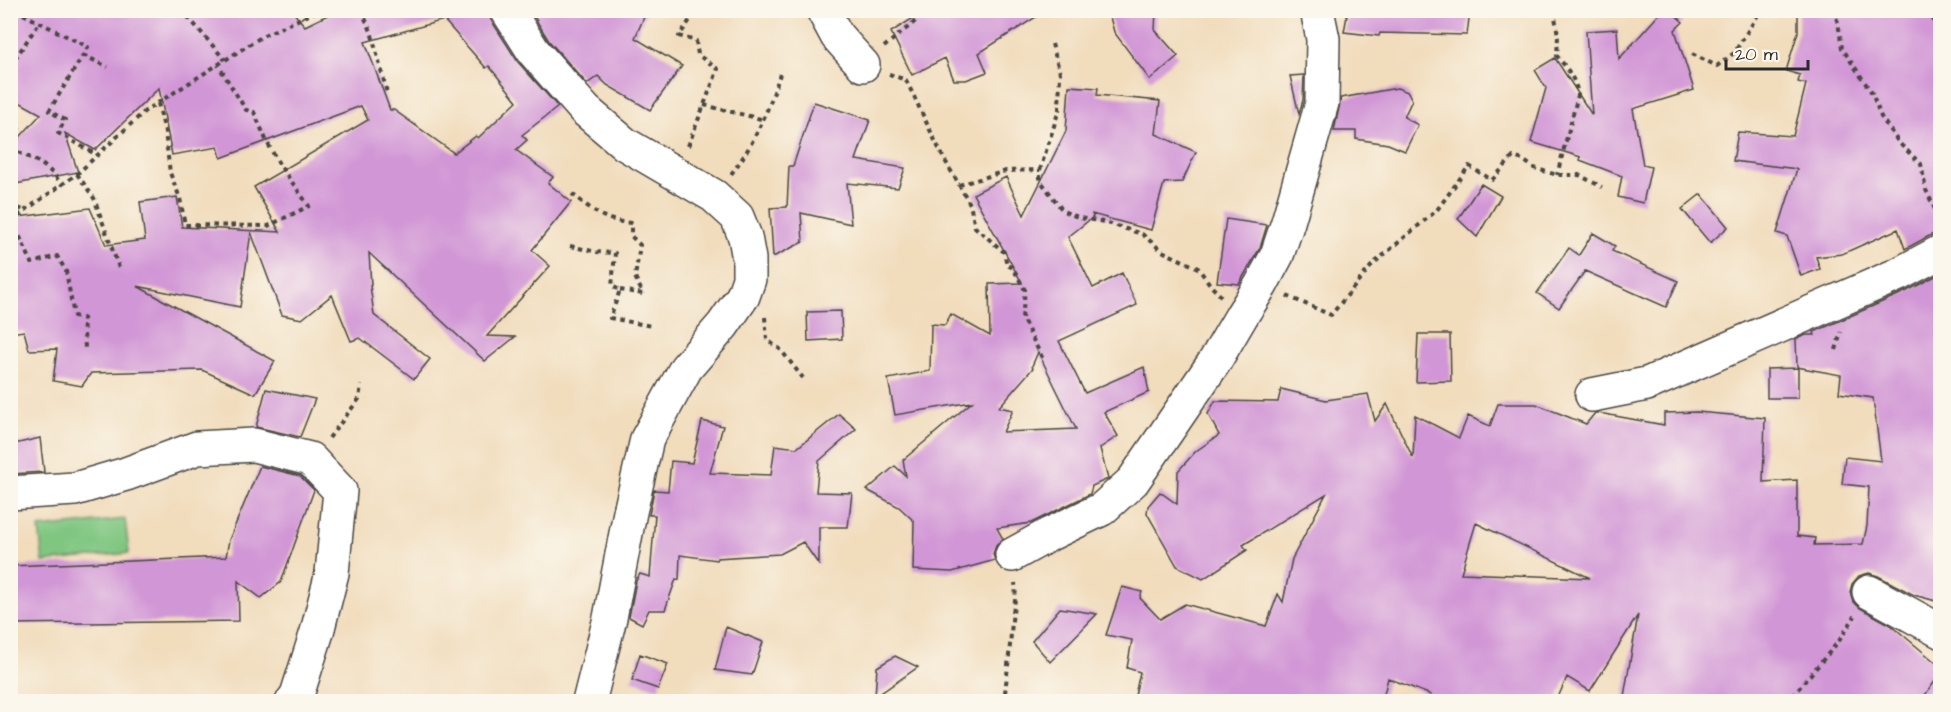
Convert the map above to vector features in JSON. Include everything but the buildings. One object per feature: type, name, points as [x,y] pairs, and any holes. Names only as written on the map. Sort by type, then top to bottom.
[{"type":"street","points":[[507,10],[534,52],[585,110],[625,144],[714,196],[737,217],[745,237],[749,259],[749,279],[743,296],[723,325],[686,368],[647,439],[630,512],[610,618],[589,702]]},
{"type":"street","points":[[823,10],[837,36],[863,65]]},
{"type":"street","points":[[1012,555],[1102,509],[1133,481],[1215,361],[1261,285],[1277,255],[1288,222],[1322,102],[1323,39],[1317,10]]},
{"type":"street","points":[[1592,395],[1647,384],[1899,274],[1941,252]]},
{"type":"street","points":[[10,493],[75,489],[126,474],[197,448],[254,445],[310,459],[340,491],[332,573],[317,632],[297,694],[291,702]]},
{"type":"street","points":[[1869,592],[1941,631]]},
{"type":"path","points":[[15,10],[88,47],[49,111],[66,120],[58,134],[97,155]]},
{"type":"path","points":[[182,10],[225,60]]},
{"type":"path","points":[[296,10],[303,18]]},
{"type":"path","points":[[85,348],[83,318],[74,316],[66,271],[57,256],[32,263],[11,221],[77,174],[145,111],[266,34],[320,10]]},
{"type":"path","points":[[361,10],[371,31],[387,93]]},
{"type":"path","points":[[672,173],[689,145],[718,69],[698,55],[696,41],[679,36],[696,10]]},
{"type":"path","points":[[863,65],[918,19],[913,10]]},
{"type":"path","points":[[1554,10],[1558,36],[1557,56],[1569,71],[1578,95],[1557,175]]},
{"type":"path","points":[[1692,54],[1717,66],[1734,53],[1761,10]]},
{"type":"path","points":[[1832,10],[1838,22],[1842,48],[1872,93],[1881,117],[1899,142],[1921,164],[1926,190],[1941,220]]},
{"type":"path","points":[[1930,10],[1934,21],[1941,25]]},
{"type":"path","points":[[10,66],[39,23]]},
{"type":"path","points":[[1052,44],[1060,73],[1059,110],[1040,170],[1040,180],[1063,211],[1080,218],[1104,222],[1142,234],[1162,251],[1198,268],[1212,287],[1242,315]]},
{"type":"path","points":[[83,55],[108,67]]},
{"type":"path","points":[[158,103],[165,132],[170,173],[180,198],[185,225],[268,226],[309,206],[279,164],[254,112],[246,110],[218,65]]},
{"type":"path","points":[[863,65],[906,80],[921,113],[970,204],[975,226],[1004,252],[1007,265],[1013,267],[1025,290],[1022,318],[1043,359]]},
{"type":"path","points":[[714,196],[747,153],[772,98],[780,74]]},
{"type":"path","points":[[704,105],[762,120]]},
{"type":"path","points":[[10,123],[20,130]]},
{"type":"path","points":[[10,148],[33,158],[53,172],[62,185]]},
{"type":"path","points":[[1261,285],[1331,315],[1373,264],[1437,210],[1469,166],[1492,180],[1513,157],[1523,159],[1534,168],[1557,175],[1579,174],[1602,187]]},
{"type":"path","points":[[959,185],[1006,171],[1040,170]]},
{"type":"path","points":[[77,174],[94,198],[119,268]]},
{"type":"path","points":[[570,246],[615,253],[612,286],[620,290],[643,294],[635,277],[640,245],[631,236],[632,223],[614,222],[572,194]]},
{"type":"path","points":[[10,204],[25,211]]},
{"type":"path","points":[[620,290],[610,318],[651,326]]},
{"type":"path","points":[[765,312],[767,340],[780,349],[803,378]]},
{"type":"path","points":[[310,459],[359,399],[361,385]]},
{"type":"path","points":[[1004,702],[1012,643],[1012,618],[1017,595],[1012,555]]},
{"type":"path","points":[[1775,702],[1793,695],[1809,677],[1839,641],[1869,592]]},
{"type":"green space","points":[[125,519],[129,553],[43,562],[39,528]]}]
